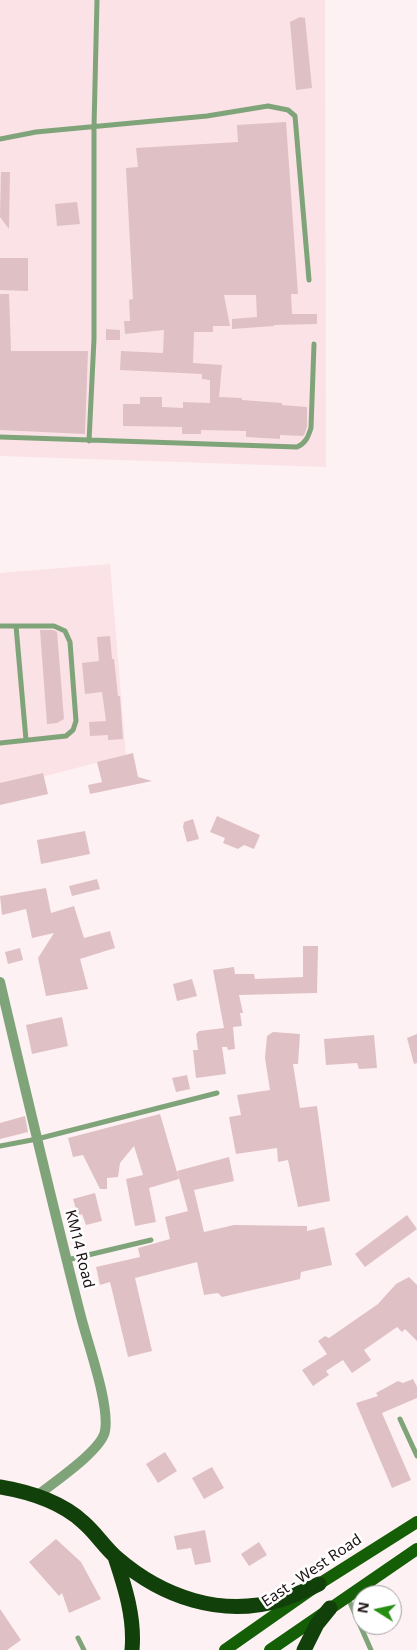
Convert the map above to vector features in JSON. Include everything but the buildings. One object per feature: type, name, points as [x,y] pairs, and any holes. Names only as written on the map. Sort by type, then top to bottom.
[{"type":"highway","points":[[0,1487],[38,1495],[66,1509],[82,1521],[116,1557],[151,1583],[170,1593],[191,1600],[213,1604],[258,1605],[281,1600],[319,1584]]},
{"type":"highway","points":[[116,1557],[131,1614],[132,1650]]},
{"type":"highway","points":[[304,1650],[317,1624],[330,1608]]},
{"type":"main road","name":"East - West Road","points":[[225,1650],[319,1584],[417,1522]]},
{"type":"main road","points":[[270,1650],[417,1549]]},
{"type":"street","name":"KM14 Road","points":[[0,982],[66,1260],[100,1388],[106,1420],[105,1433],[98,1446],[38,1495]]},
{"type":"lane","points":[[89,441],[94,339],[94,127],[97,0]]},
{"type":"lane","points":[[0,138],[36,132],[207,116],[268,106],[279,107],[292,112],[295,116],[309,280]]},
{"type":"lane","points":[[0,437],[297,447],[307,440],[311,428],[314,344]]},
{"type":"lane","points":[[0,626],[54,626],[65,631],[70,642],[76,721],[74,730],[66,736],[0,742]]},
{"type":"lane","points":[[16,626],[26,740]]},
{"type":"lane","points":[[0,1146],[37,1139],[217,1093]]},
{"type":"lane","points":[[66,1260],[152,1240]]},
{"type":"lane","points":[[400,1419],[417,1456]]},
{"type":"lane","points":[[348,1596],[371,1650]]},
{"type":"lane","points":[[78,1638],[84,1650]]},
{"type":"shaded area","points":[[0,0],[325,0],[326,467],[0,456]]},
{"type":"shaded area","points":[[110,564],[126,755],[0,788],[0,573]]}]
